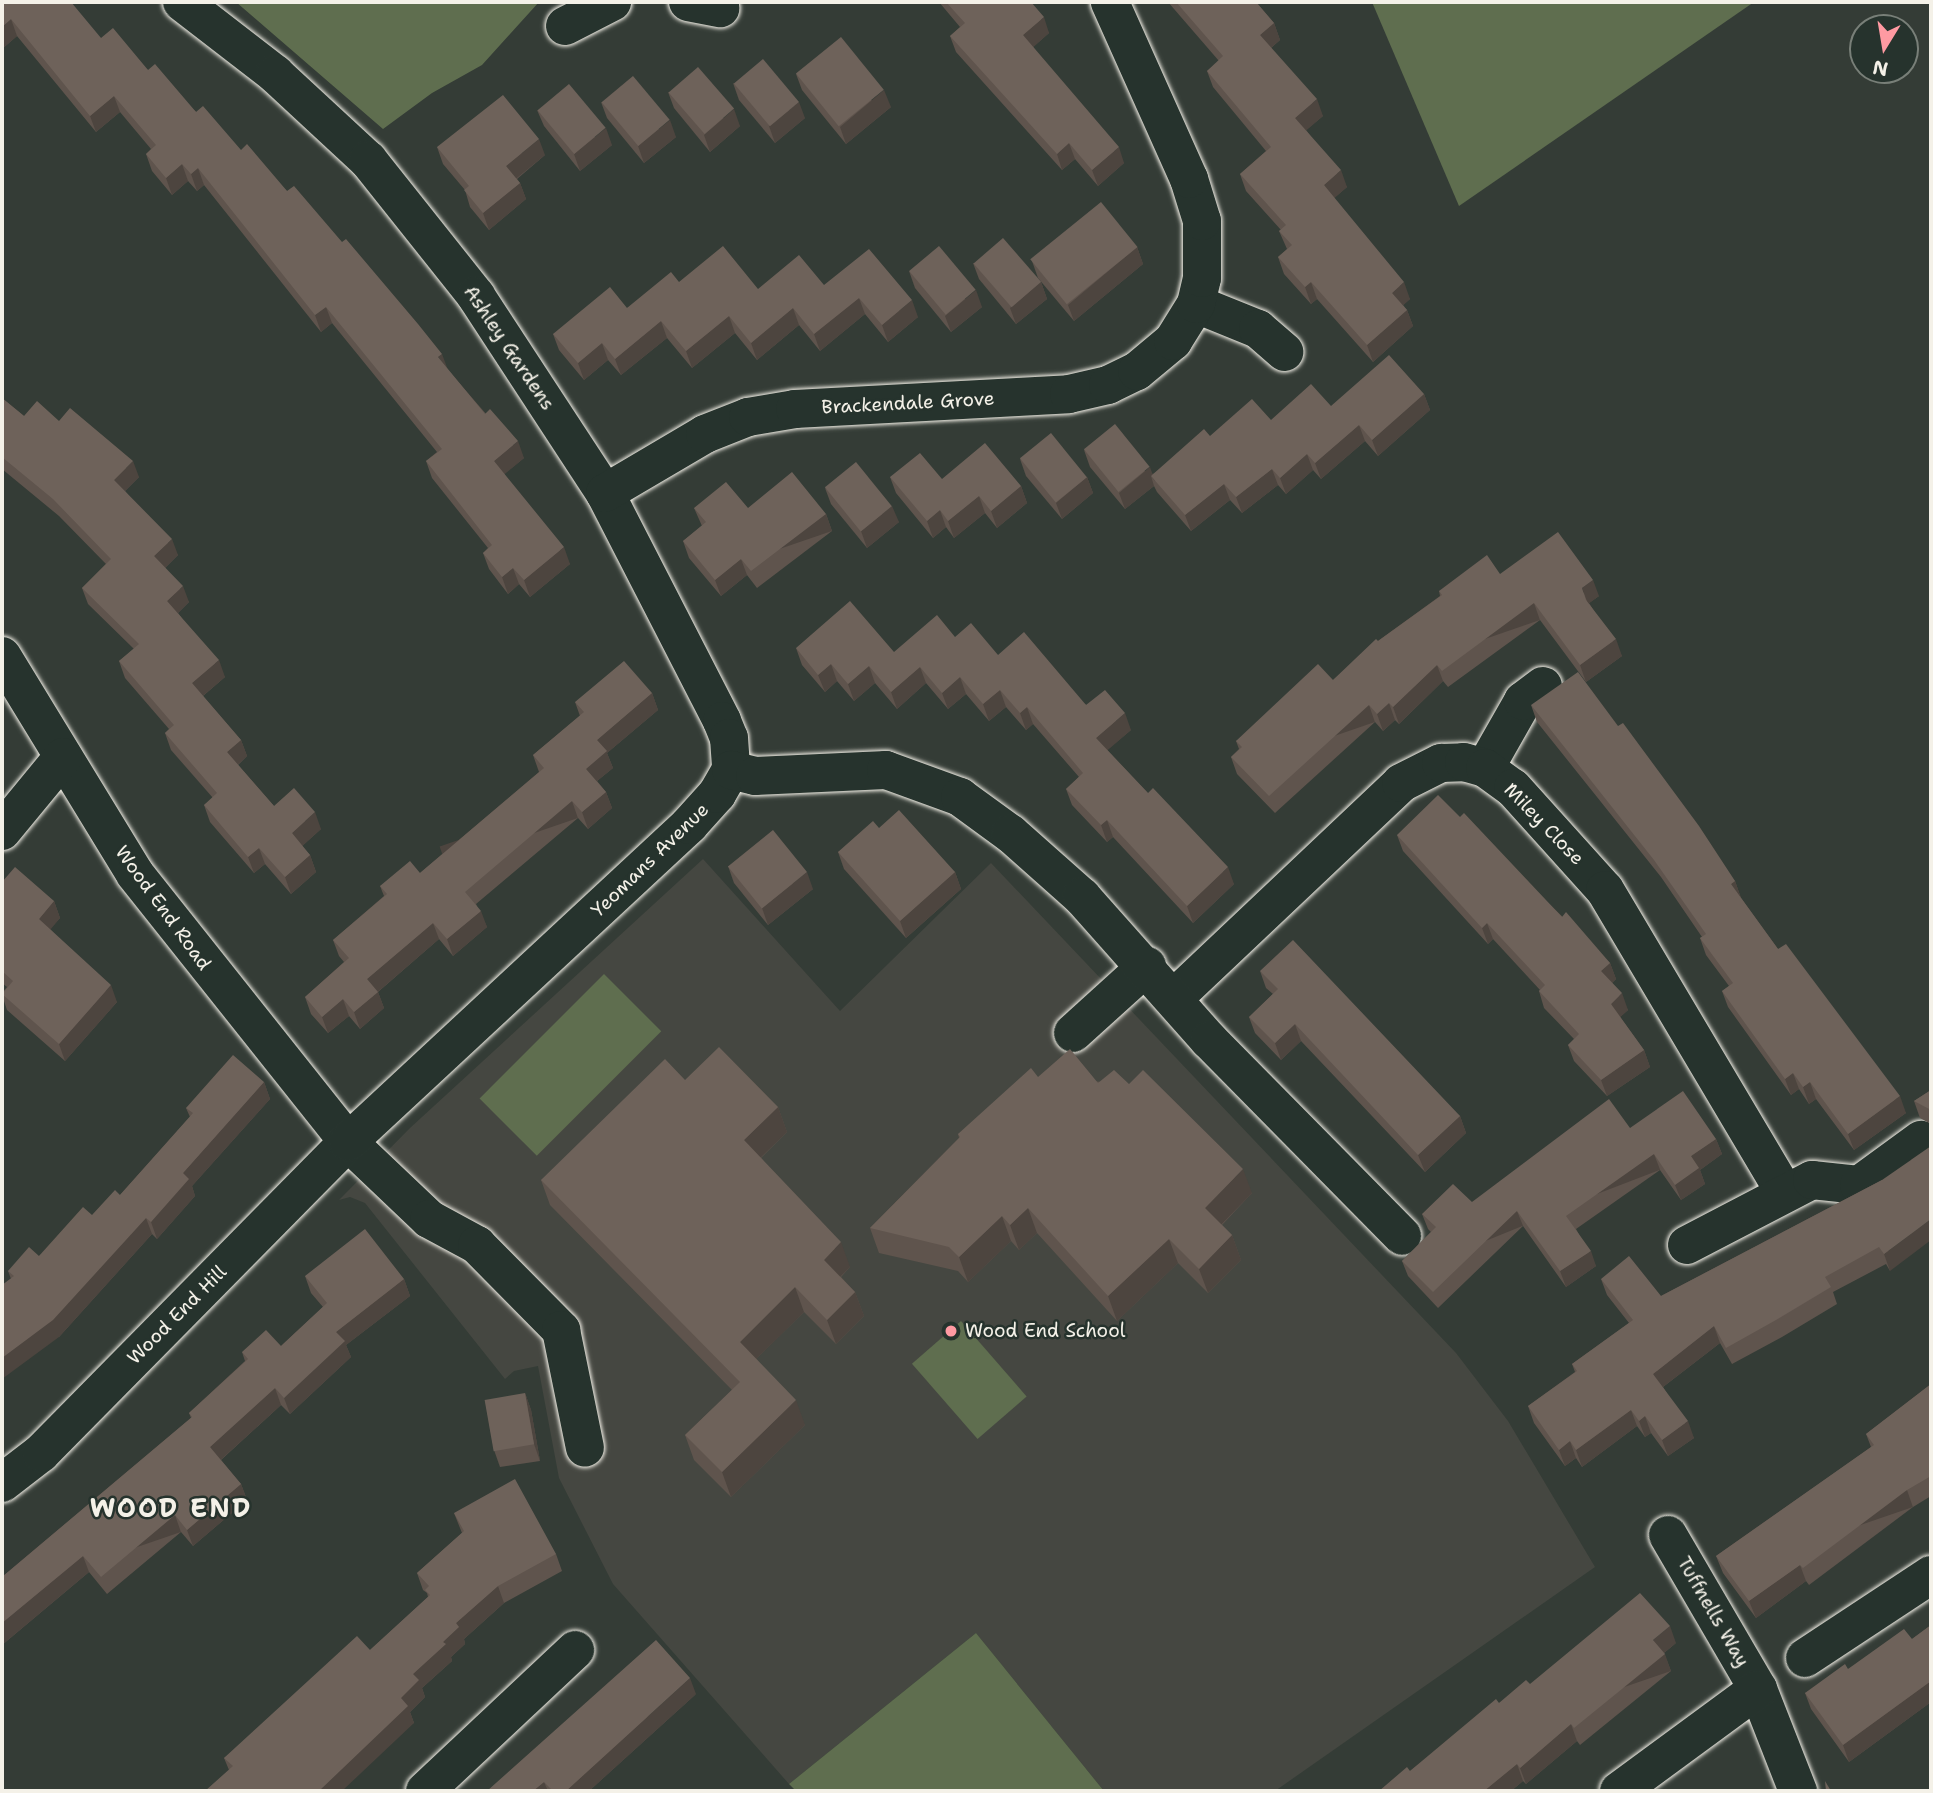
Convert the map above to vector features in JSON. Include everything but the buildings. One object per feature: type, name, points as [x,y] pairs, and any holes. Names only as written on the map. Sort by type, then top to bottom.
[{"type":"street","name":"Ashley Gardens","points":[[182,2],[275,74],[368,160],[476,296],[605,492],[722,721],[729,738],[731,769]]},
{"type":"street","points":[[565,26],[612,2]]},
{"type":"street","name":"Brackendale Grove","points":[[605,492],[705,434],[748,417],[795,409],[1069,394],[1108,385],[1137,371],[1173,341],[1196,304],[1202,278],[1202,221],[1189,179],[1110,2]]},
{"type":"street","points":[[1196,304],[1258,329],[1284,352]]},
{"type":"street","name":"Wood End Road","points":[[2,656],[135,874],[348,1142],[429,1220],[477,1245],[561,1330],[585,1448]]},
{"type":"street","points":[[1485,768],[1515,711],[1543,686]]},
{"type":"street","points":[[2,831],[63,757]]},
{"type":"street","name":"Miley Close","points":[[1174,998],[1401,783],[1441,763],[1464,762],[1485,768],[1513,788],[1605,890],[1784,1192]]},
{"type":"street","points":[[731,769],[755,776],[886,770],[960,797],[1011,834],[1082,897],[1147,966],[1209,1040],[1402,1236]]},
{"type":"street","name":"Yeomans Avenue","points":[[348,1142],[689,825],[717,794],[731,769]]},
{"type":"street","points":[[1073,1032],[1147,966]]},
{"type":"street","points":[[1687,1245],[1784,1192],[1812,1180],[1859,1185],[1921,1140]]},
{"type":"street","name":"Wood End Hill","points":[[2,1483],[41,1453],[348,1142]]},
{"type":"street","name":"Tuffnells Way","points":[[1668,1535],[1758,1689],[1798,1791]]},
{"type":"street","points":[[1805,1658],[1898,1600],[1931,1576]]},
{"type":"street","points":[[425,1791],[575,1650]]},
{"type":"street","name":"Tuffnells Way","points":[[1619,1791],[1758,1689]]},
{"type":"shaded area","name":"Wood End School","points":[[703,859],[840,1011],[991,863],[1456,1353],[1508,1421],[1595,1567],[1275,1791],[1104,1791],[976,1633],[789,1784],[613,1584],[559,1478],[538,1366],[514,1371],[505,1379],[365,1203],[350,1197],[339,1200],[410,1128]]},
{"type":"green space","points":[[236,2],[539,2],[482,65],[432,93],[383,129]]},
{"type":"green space","points":[[1372,2],[1754,2],[1459,206]]},
{"type":"green space","points":[[604,974],[661,1031],[537,1156],[480,1098]]},
{"type":"green space","points":[[961,1321],[1027,1396],[978,1439],[912,1364]]},
{"type":"green space","points":[[976,1633],[1104,1791],[796,1791],[789,1784]]},
{"type":"place","name":"Wood End School","points":[[951,1331]]},
{"type":"district","name":"WOOD END","points":[[171,1508]]}]
